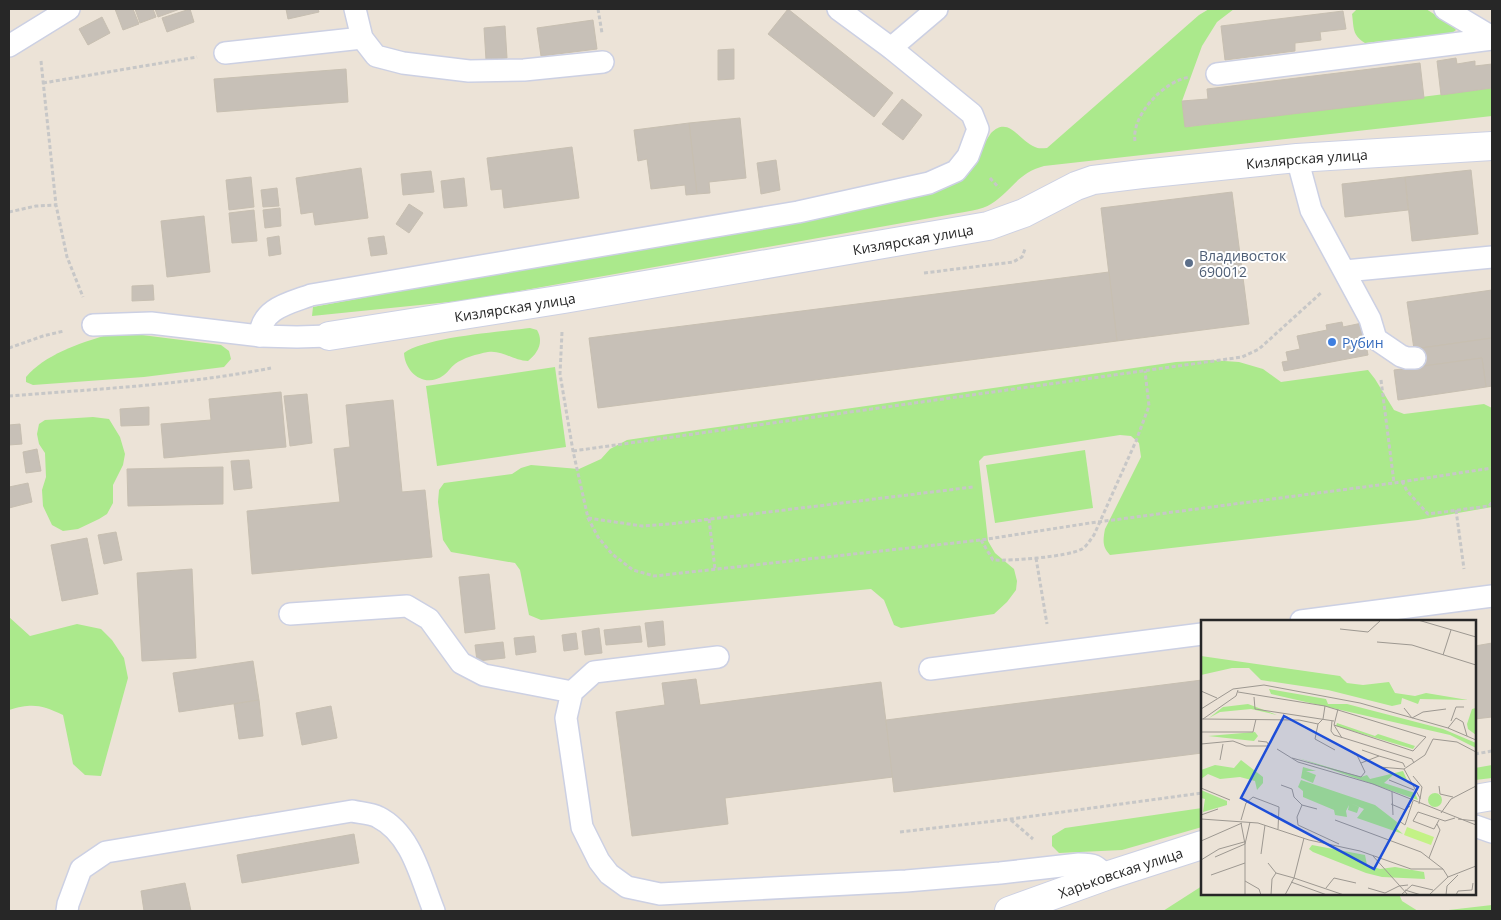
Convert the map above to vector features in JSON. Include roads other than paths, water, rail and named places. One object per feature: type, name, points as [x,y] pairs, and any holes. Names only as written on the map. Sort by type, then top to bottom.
[{"type":"street","name":"Кизлярская улица","points":[[329,336],[564,299],[988,226],[1024,213],[1076,186],[1093,180],[1297,158],[1492,146]]},
{"type":"street","points":[[1476,799],[1492,796]]},
{"type":"street","name":"Харьковская улица","points":[[1009,911],[1106,876],[1201,845]]},
{"type":"lane","points":[[9,46],[69,9]]},
{"type":"lane","points":[[355,9],[362,38],[376,56],[403,63],[469,71],[524,70],[603,62]]},
{"type":"lane","points":[[260,336],[260,326],[269,315],[280,307],[311,296],[788,214],[928,183],[956,171],[968,156],[978,130],[972,114],[891,48],[838,9]]},
{"type":"lane","points":[[891,48],[937,9]]},
{"type":"lane","points":[[1444,9],[1492,38]]},
{"type":"lane","points":[[225,52],[362,38]]},
{"type":"lane","points":[[1217,74],[1492,38]]},
{"type":"lane","points":[[1297,158],[1310,210],[1370,319],[1376,339],[1401,356],[1415,358]]},
{"type":"lane","points":[[1345,271],[1492,258]]},
{"type":"lane","points":[[93,325],[151,324],[260,336],[329,336]]},
{"type":"lane","points":[[1309,620],[1492,596]]},
{"type":"lane","points":[[290,614],[407,606],[429,619],[461,663],[484,675],[572,692]]},
{"type":"lane","points":[[930,669],[1201,634]]},
{"type":"lane","points":[[718,657],[594,672],[572,692],[566,718],[582,827],[599,861],[610,874],[627,887],[660,894],[680,893],[906,881],[1079,864],[1097,866],[1106,876]]},
{"type":"lane","points":[[67,911],[81,869],[106,852],[352,812],[378,816],[400,835],[409,848],[434,911]]},
{"type":"lane","points":[[1476,826],[1492,832]]},
{"type":"place","name":"Владивосток 690012","points":[[1189,263]]},
{"type":"place","name":"Рубин","points":[[1332,342]]}]
